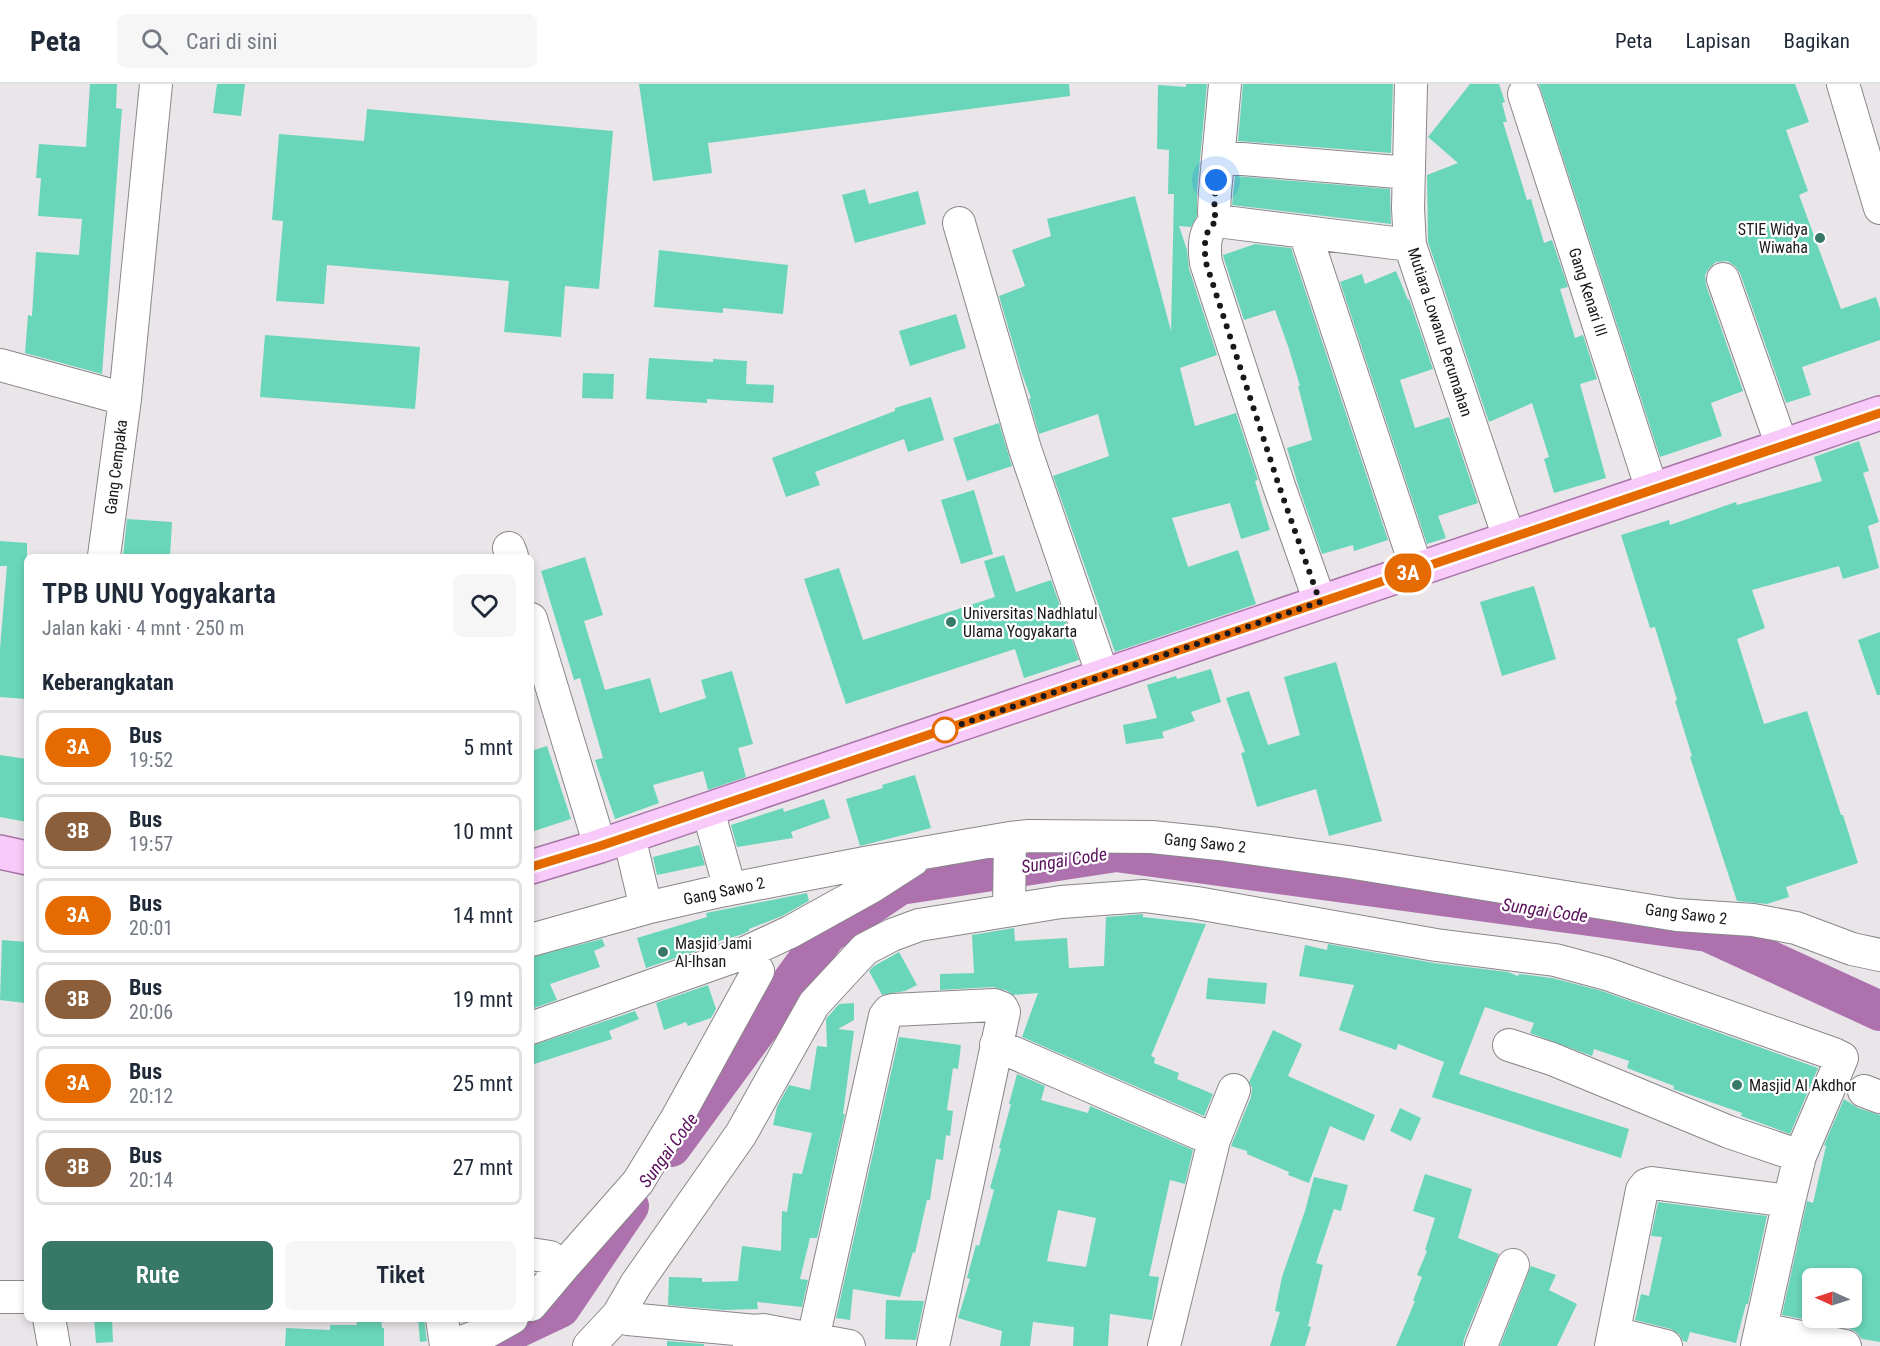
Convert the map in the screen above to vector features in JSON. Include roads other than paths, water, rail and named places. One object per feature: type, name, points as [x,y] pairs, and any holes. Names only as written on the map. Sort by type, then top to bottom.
[{"type":"main road","points":[[534,866],[708,810],[1880,413]]},
{"type":"main road","points":[[0,852],[24,857]]},
{"type":"street","points":[[124,399],[156,84]]},
{"type":"street","points":[[1217,221],[1214,212],[1225,84]]},
{"type":"street","name":"Mutiara Lowanu Perumahan","points":[[1411,84],[1408,208],[1410,245],[1509,538]]},
{"type":"street","points":[[1843,84],[1880,207]]},
{"type":"street","name":"Gang Kenari III","points":[[1524,94],[1652,490]]},
{"type":"street","points":[[1219,157],[1409,173]]},
{"type":"street","points":[[1320,602],[1279,486],[1206,263],[1207,232],[1217,221],[1410,245]]},
{"type":"street","points":[[958,223],[1025,449],[1103,676]]},
{"type":"street","points":[[1305,233],[1417,570]]},
{"type":"street","points":[[1723,279],[1782,446]]},
{"type":"street","name":"Gang Cempaka","points":[[0,365],[124,399],[104,554]]},
{"type":"street","points":[[534,627],[615,841],[646,908]]},
{"type":"street","points":[[708,810],[730,889]]},
{"type":"street","name":"Gang Sawo 2","points":[[534,939],[646,908],[730,889],[926,853],[1009,846],[1029,836],[1141,837],[1219,844],[1348,862],[1677,915],[1753,920],[1796,928],[1852,949],[1880,955]]},
{"type":"street","points":[[1009,846],[1009,903]]},
{"type":"street","points":[[534,1027],[747,952],[790,932],[926,853]]},
{"type":"street","points":[[589,1346],[618,1315],[636,1284],[741,1134],[813,1004],[865,949],[892,935],[919,925],[1009,903],[1144,896],[1197,903],[1436,945],[1555,960],[1607,974],[1842,1058],[1800,1156],[1759,1337],[1845,1346]]},
{"type":"street","points":[[534,1301],[638,1182],[758,971],[747,952]]},
{"type":"street","points":[[813,1339],[885,1016],[893,1010],[994,1005],[1002,1008],[1004,1012],[933,1346]]},
{"type":"street","points":[[996,1045],[1214,1140]]},
{"type":"street","points":[[1509,1045],[1552,1059],[1729,1132],[1800,1156]]},
{"type":"street","points":[[1164,1346],[1214,1140],[1234,1090]]},
{"type":"street","points":[[1666,1346],[1613,1340],[1642,1190],[1646,1185],[1652,1183],[1789,1201]]},
{"type":"street","points":[[534,1254],[550,1257],[563,1267]]},
{"type":"street","points":[[1481,1346],[1513,1265]]},
{"type":"street","points":[[0,1297],[24,1297]]},
{"type":"street","points":[[628,1319],[753,1338],[763,1330],[849,1346]]},
{"type":"street","points":[[50,1322],[54,1346]]},
{"type":"street","points":[[443,1322],[446,1346]]},
{"type":"street","points":[[451,1346],[483,1334],[505,1322]]},
{"type":"waterway","name":"Sungai Code","points":[[671,1147],[827,934],[900,885],[1116,852],[1708,932],[1880,1011]]},
{"type":"waterway","name":"Sungai Code","points":[[534,1320],[560,1308],[629,1206]]},
{"type":"waterway","name":"Sungai Code","points":[[479,1346],[530,1322]]},
{"type":"place","name":"STIE Widya Wiwaha","points":[[1820,238]]},
{"type":"place","name":"Universitas Nadhlatul Ulama Yogyakarta","points":[[951,622]]},
{"type":"place","name":"Masjid Jami Al-Ihsan","points":[[663,952]]},
{"type":"place","name":"Masjid Al Akdhor","points":[[1737,1085]]}]
